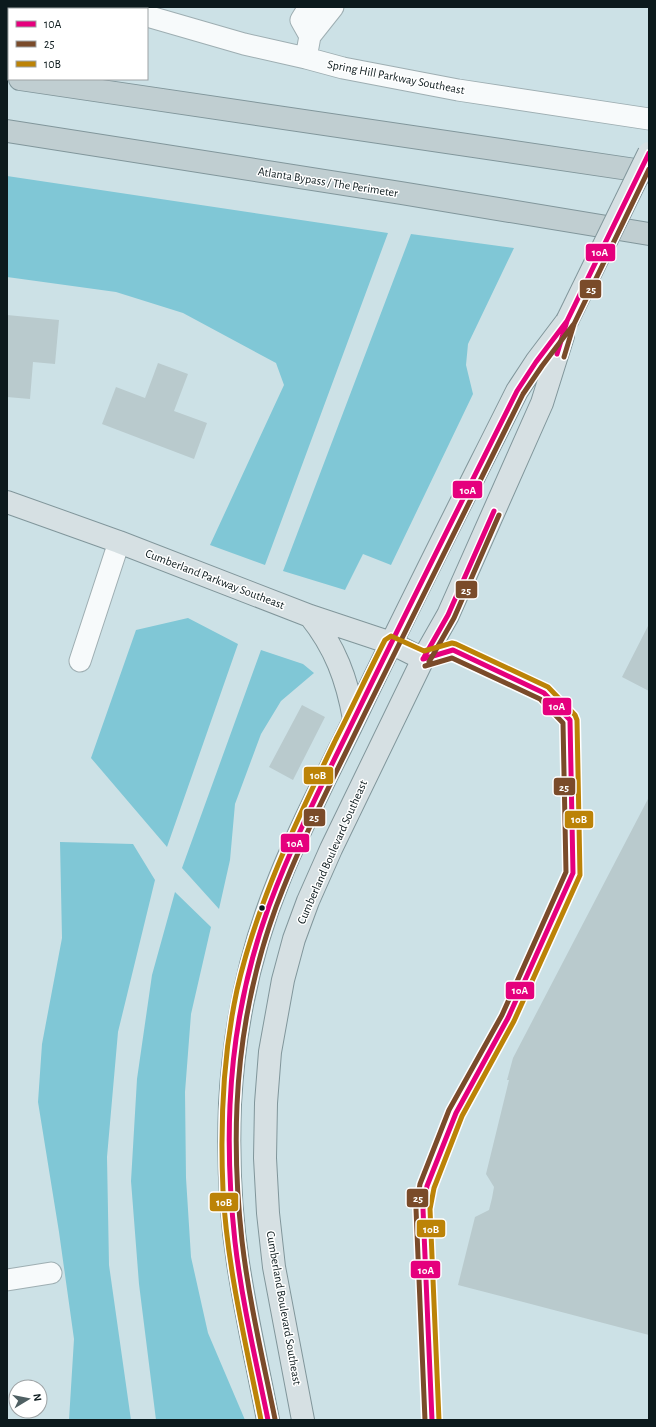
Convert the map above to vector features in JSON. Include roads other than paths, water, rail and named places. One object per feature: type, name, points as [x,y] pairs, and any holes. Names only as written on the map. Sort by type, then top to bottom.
[{"type":"highway","points":[[27,80],[649,172]]},
{"type":"highway","name":"Atlanta Bypass / The Perimeter","points":[[7,131],[649,234]]},
{"type":"main road","name":"Cumberland Boulevard Southeast","points":[[303,1420],[274,1267],[268,1213],[265,1158],[266,1103],[270,1052],[274,1025],[294,940],[308,901],[331,849],[423,659],[448,615],[542,403],[567,321],[649,153]]},
{"type":"main road","name":"Cumberland Boulevard Southeast","points":[[268,1420],[238,1261],[232,1209],[229,1151],[230,1104],[235,1051],[249,970],[263,922],[276,887],[323,782],[354,718],[517,391],[536,362],[567,321]]},
{"type":"main road","name":"Cumberland Parkway Southeast","points":[[7,502],[119,542],[310,616],[391,643],[423,659]]},
{"type":"main road","points":[[310,616],[332,648],[340,665],[348,689],[354,718]]},
{"type":"street","points":[[309,7],[302,20],[310,36]]},
{"type":"street","points":[[306,58],[310,36],[333,7]]},
{"type":"street","name":"Spring Hill Parkway Southeast","points":[[148,16],[244,44],[343,68],[458,90],[649,119]]},
{"type":"street","points":[[80,661],[119,542]]},
{"type":"street","points":[[7,1280],[51,1273]]}]
